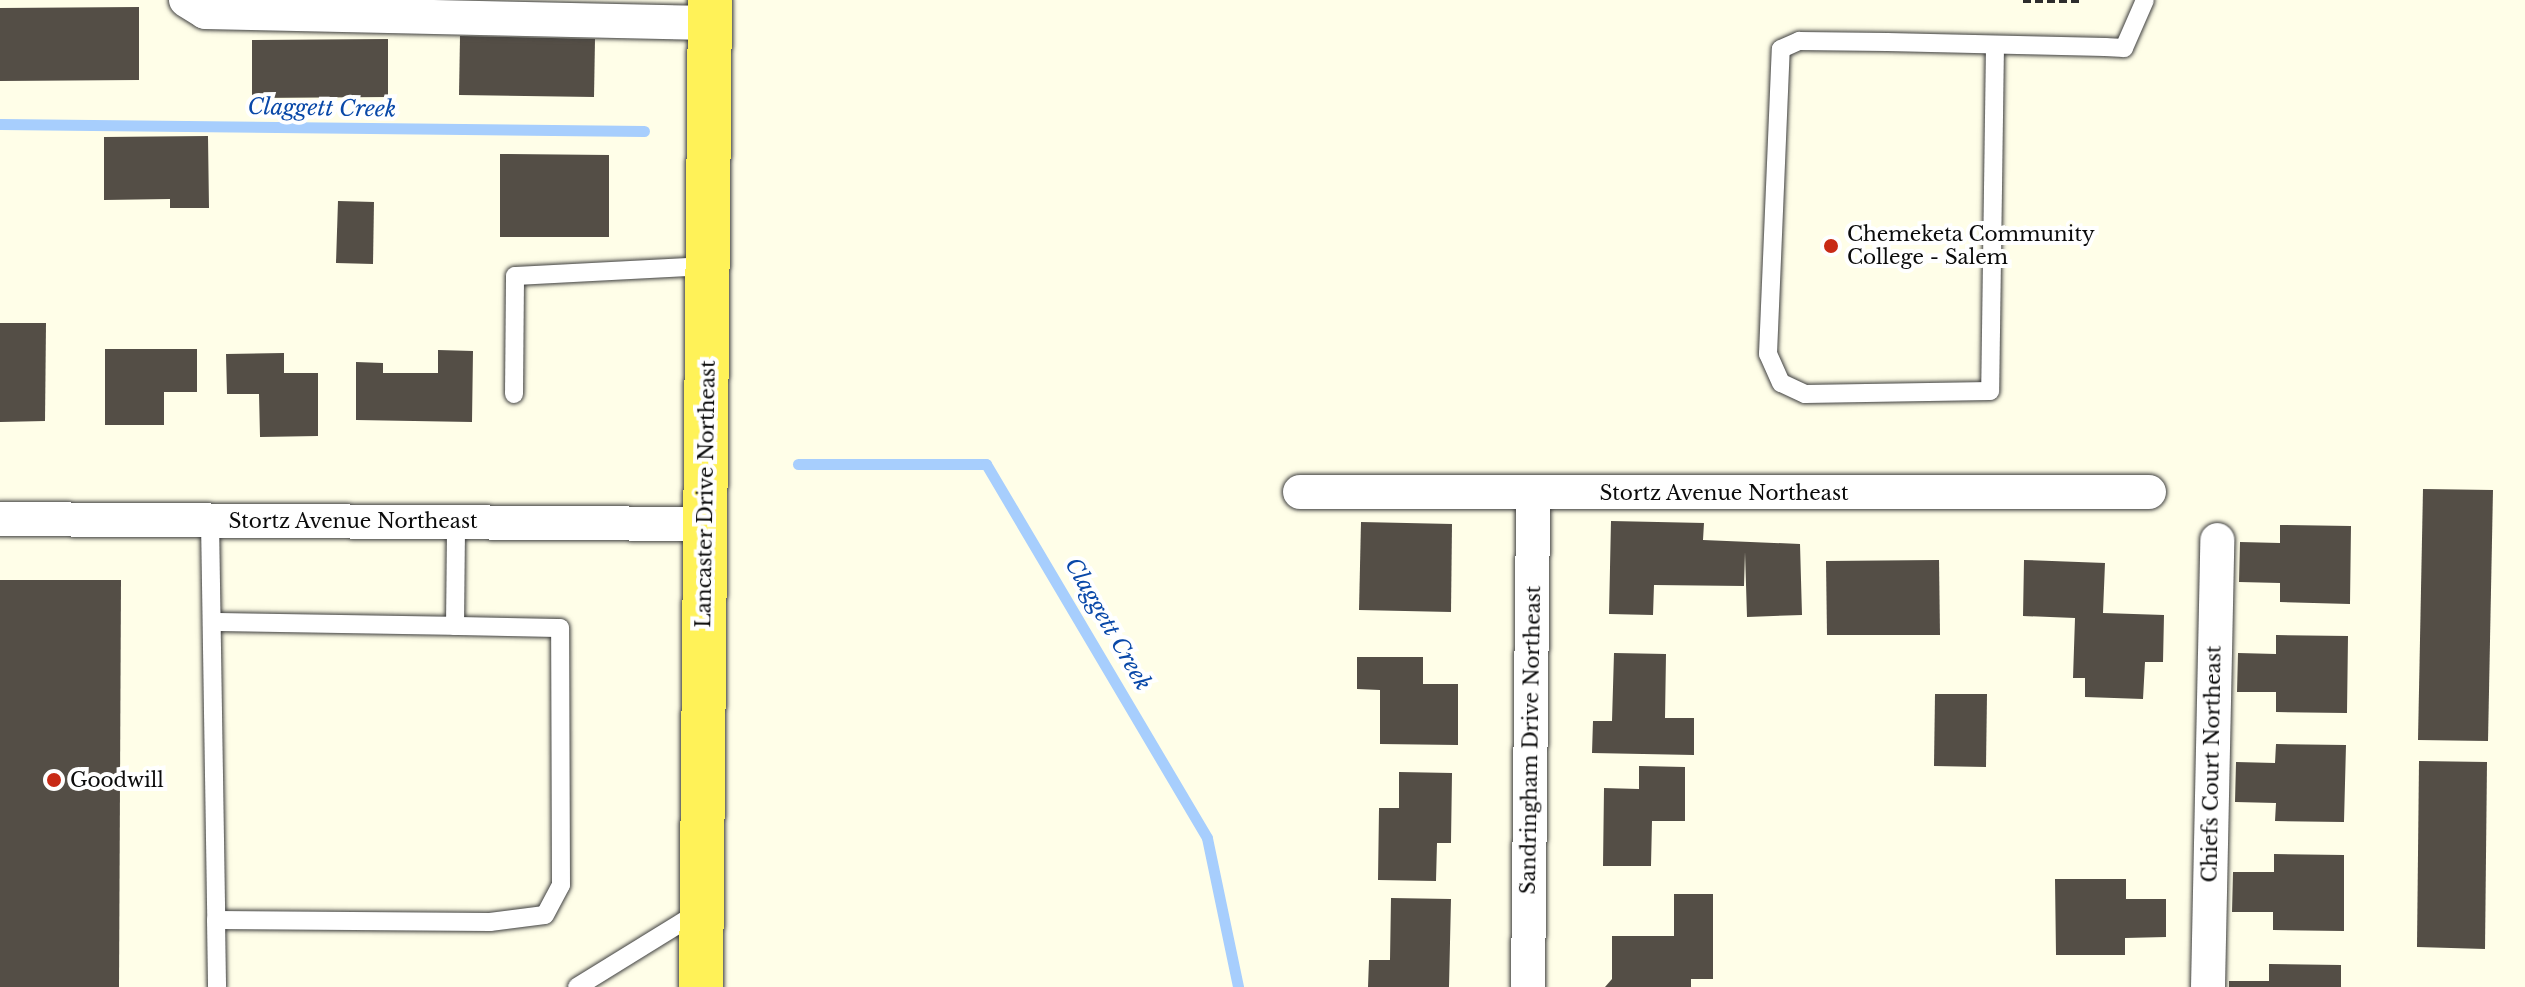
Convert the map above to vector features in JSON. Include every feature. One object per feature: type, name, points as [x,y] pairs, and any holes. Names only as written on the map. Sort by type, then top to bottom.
[{"type":"main road","name":"Lancaster Drive Northeast","points":[[701,987],[710,11]]},
{"type":"street","points":[[186,0],[205,12],[710,11]]},
{"type":"street","name":"Stortz Avenue Northeast","points":[[1300,492],[2149,492]]},
{"type":"street","name":"Sandringham Drive Northeast","points":[[1528,987],[1533,493]]},
{"type":"street","name":"Stortz Avenue Northeast","points":[[0,519],[706,524]]},
{"type":"street","name":"Chiefs Court Northeast","points":[[2208,987],[2217,540]]},
{"type":"lane","points":[[1995,45],[1990,391],[1805,394],[1781,383],[1768,354],[1781,49],[1799,41],[1995,45],[2124,48],[2145,0]]},
{"type":"lane","points":[[514,394],[515,276],[708,266]]},
{"type":"lane","points":[[210,521],[217,987]]},
{"type":"lane","points":[[455,626],[456,522]]},
{"type":"lane","points":[[212,622],[560,628],[561,885],[545,915],[490,922],[216,920]]},
{"type":"lane","points":[[577,987],[702,909]]},
{"type":"path","points":[[2023,0],[2079,0]]},
{"type":"building","points":[[139,7],[139,80],[0,81],[0,8]]},
{"type":"building","points":[[460,36],[595,39],[594,97],[459,95]]},
{"type":"building","points":[[388,39],[388,97],[252,98],[252,40]]},
{"type":"building","points":[[208,136],[209,208],[170,208],[170,199],[104,200],[104,137]]},
{"type":"building","points":[[500,154],[609,155],[609,237],[500,237]]},
{"type":"building","points":[[338,201],[374,202],[373,264],[336,263]]},
{"type":"building","points":[[0,323],[46,323],[45,421],[0,422]]},
{"type":"building","points":[[105,349],[197,349],[197,392],[164,392],[164,425],[105,425]]},
{"type":"building","points":[[438,350],[473,351],[472,422],[356,420],[356,362],[383,363],[383,373],[438,373]]},
{"type":"building","points":[[284,353],[284,373],[318,373],[318,436],[260,437],[259,394],[227,394],[226,354]]},
{"type":"building","points":[[2423,489],[2493,490],[2488,741],[2418,740]]},
{"type":"building","points":[[1611,521],[1704,523],[1703,540],[1800,544],[1802,615],[1747,617],[1745,552],[1744,586],[1654,585],[1653,615],[1609,614]]},
{"type":"building","points":[[1361,522],[1452,524],[1451,612],[1359,610]]},
{"type":"building","points":[[2280,525],[2351,526],[2350,604],[2280,602],[2280,583],[2239,582],[2240,542],[2280,543]]},
{"type":"building","points":[[1939,560],[1940,635],[1827,635],[1826,561]]},
{"type":"building","points":[[2024,560],[2105,563],[2103,613],[2164,615],[2163,662],[2145,662],[2143,699],[2085,697],[2085,678],[2073,678],[2075,618],[2023,616]]},
{"type":"building","points":[[0,580],[121,580],[119,987],[0,987]]},
{"type":"building","points":[[2276,635],[2348,636],[2347,713],[2276,712],[2276,692],[2237,692],[2238,653],[2276,654]]},
{"type":"building","points":[[1614,653],[1666,654],[1665,718],[1694,718],[1694,755],[1592,753],[1593,721],[1612,721]]},
{"type":"building","points":[[1357,657],[1423,657],[1423,684],[1458,684],[1458,745],[1380,744],[1380,690],[1357,689]]},
{"type":"building","points":[[1935,694],[1987,694],[1986,767],[1934,766]]},
{"type":"building","points":[[2276,744],[2346,745],[2344,822],[2275,821],[2276,803],[2235,802],[2236,762],[2275,763]]},
{"type":"building","points":[[2419,761],[2487,762],[2485,949],[2417,947]]},
{"type":"building","points":[[1639,766],[1685,767],[1685,821],[1652,821],[1651,866],[1603,866],[1604,788],[1639,789]]},
{"type":"building","points":[[1399,772],[1452,773],[1451,843],[1437,843],[1436,881],[1378,880],[1379,808],[1399,808]]},
{"type":"building","points":[[2274,854],[2344,855],[2344,931],[2273,930],[2273,912],[2232,912],[2233,872],[2274,872]]},
{"type":"building","points":[[2055,879],[2126,879],[2126,899],[2166,899],[2166,937],[2125,938],[2125,955],[2056,955]]},
{"type":"building","points":[[1674,894],[1713,894],[1713,979],[1691,979],[1691,987],[1605,987],[1612,979],[1612,936],[1674,936]]},
{"type":"building","points":[[1391,898],[1451,899],[1449,987],[1368,987],[1369,960],[1390,960]]},
{"type":"building","points":[[2269,964],[2341,965],[2341,987],[2229,987],[2229,981],[2269,981]]},
{"type":"waterway","name":"Claggett Creek","points":[[0,124],[644,131]]},
{"type":"waterway","name":"Claggett Creek","points":[[798,464],[986,464],[1207,838],[1238,987]]},
{"type":"place","name":"Chemeketa Community College - Salem","points":[[1831,246]]},
{"type":"place","name":"Goodwill","points":[[54,780]]}]
